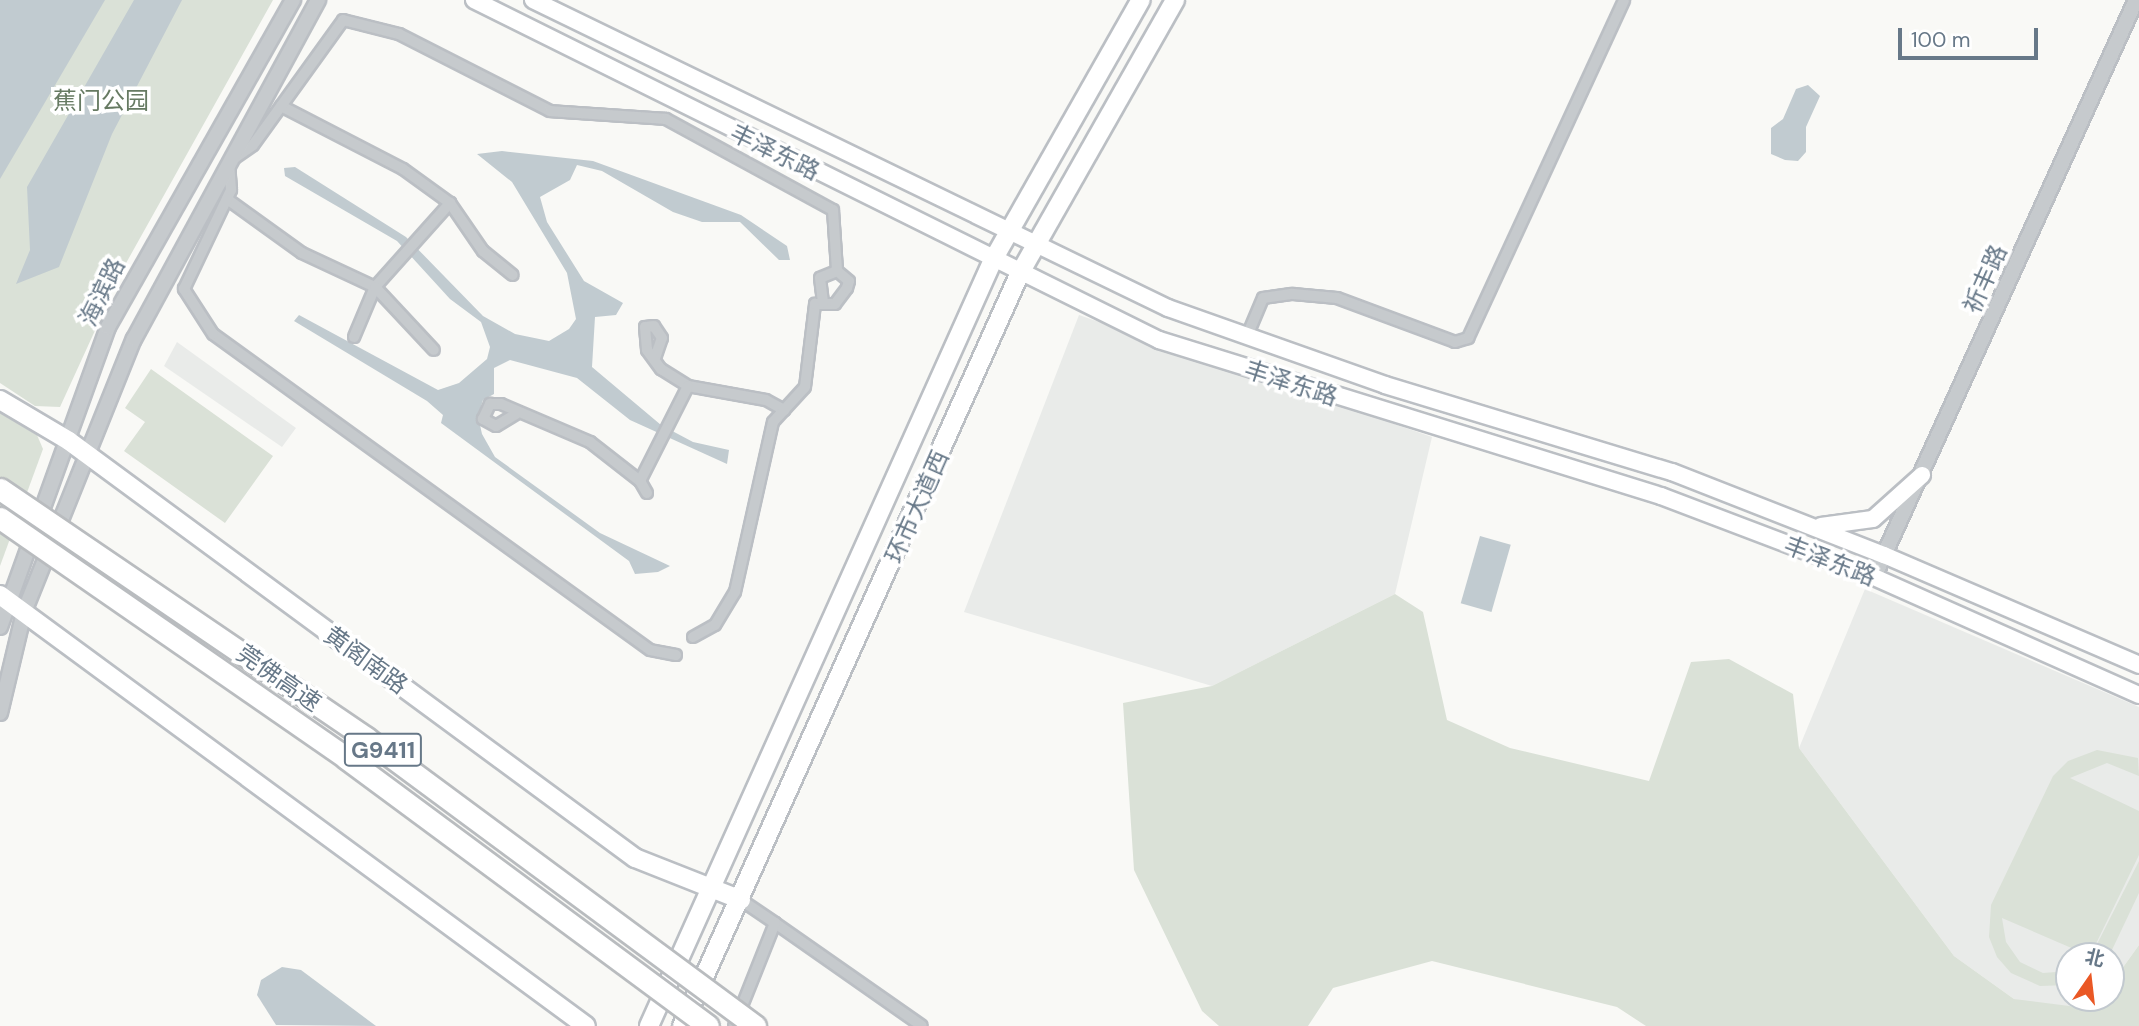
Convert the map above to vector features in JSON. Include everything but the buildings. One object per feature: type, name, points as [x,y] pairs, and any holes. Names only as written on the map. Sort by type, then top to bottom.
[{"type":"highway","name":"莞佛高速","points":[[0,489],[366,738],[755,1026]]},
{"type":"highway","name":"莞佛高速","points":[[0,518],[346,758],[708,1026]]},
{"type":"main road","name":"丰泽东路","points":[[474,0],[1020,274],[1158,340],[1661,496],[1874,577],[2139,695]]},
{"type":"main road","name":"丰泽东路","points":[[533,0],[1009,233],[1168,307],[1247,336],[1672,472],[1884,555],[2139,665]]},
{"type":"main road","name":"环市大道西","points":[[649,1026],[993,260],[1140,0]]},
{"type":"main road","name":"环市大道西","points":[[682,1026],[741,900],[1020,274],[1175,0]]},
{"type":"main road","name":"黄阁南路","points":[[3,402],[69,441],[635,858],[713,886],[741,900]]},
{"type":"main road","points":[[1807,524],[1861,525],[1887,512],[1922,475]]},
{"type":"main road","points":[[3,597],[586,1026]]},
{"type":"street","name":"海滨路","points":[[0,626],[3,597],[69,441],[108,327],[293,0]]},
{"type":"street","points":[[0,713],[24,612],[134,339],[318,0]]},
{"type":"street","points":[[1247,336],[1263,298],[1293,293],[1337,298],[1455,342],[1468,338],[1624,0]]},
{"type":"street","name":"祈丰路","points":[[1874,577],[2136,0]]},
{"type":"street","points":[[229,162],[253,145],[343,20],[399,34],[550,111],[666,119],[833,210],[837,271],[849,281],[847,288],[835,304],[815,304],[805,387],[773,422],[761,463],[735,592],[716,625],[693,637]]},
{"type":"street","points":[[281,106],[336,130],[450,204],[483,251],[513,275]]},
{"type":"street","points":[[229,162],[227,199],[184,289],[213,334],[650,650],[676,655]]},
{"type":"street","points":[[227,199],[302,253],[375,288],[434,349]]},
{"type":"street","points":[[354,337],[375,288],[450,204]]},
{"type":"street","points":[[823,303],[820,278],[837,271]]},
{"type":"street","points":[[654,358],[688,386],[766,400],[784,410]]},
{"type":"street","points":[[640,481],[669,418],[688,386]]},
{"type":"street","points":[[516,414],[590,442],[640,481],[647,493]]},
{"type":"street","points":[[741,900],[922,1026]]},
{"type":"street","points":[[734,1026],[775,923]]},
{"type":"shaded area","points":[[0,0],[105,0],[0,179]]},
{"type":"shaded area","points":[[134,0],[182,0],[112,134],[59,267],[16,284],[30,250],[27,187]]},
{"type":"shaded area","points":[[1808,85],[1820,96],[1806,127],[1806,152],[1798,161],[1785,160],[1771,154],[1771,128],[1783,119],[1796,89]]},
{"type":"shaded area","points":[[502,151],[593,161],[741,215],[787,246],[790,260],[779,260],[740,222],[702,222],[673,212],[602,171],[577,165],[570,180],[540,197],[547,222],[584,281],[623,303],[616,315],[595,317],[592,367],[661,425],[693,442],[729,450],[727,464],[630,420],[577,378],[510,360],[494,368],[494,394],[483,400],[478,416],[482,434],[495,457],[600,533],[670,566],[658,572],[635,574],[629,561],[441,423],[443,415],[427,401],[294,321],[299,315],[438,390],[459,383],[487,359],[490,347],[481,322],[450,299],[397,241],[285,176],[284,168],[295,167],[406,237],[483,316],[515,334],[549,341],[569,329],[576,319],[567,273],[512,182],[477,154]]},
{"type":"shaded area","points":[[1079,315],[1432,437],[1395,594],[1212,686],[964,612]]},
{"type":"shaded area","points":[[177,342],[296,428],[282,447],[164,366]]},
{"type":"shaded area","points":[[1480,536],[1511,545],[1491,612],[1461,603]]},
{"type":"shaded area","points":[[1865,589],[2139,707],[2139,945],[2125,964],[2125,942],[2055,942],[2055,1008],[2014,999],[1954,956],[1799,748]]},
{"type":"shaded area","points":[[282,967],[301,970],[376,1026],[276,1025],[257,995],[261,980]]},
{"type":"green space","name":"蕉门公园","points":[[0,0],[273,0],[125,265],[60,407],[35,406],[0,383]]},
{"type":"green space","points":[[151,369],[273,456],[225,523],[124,451],[145,422],[125,408]]},
{"type":"green space","points":[[0,413],[37,435],[43,449],[0,566]]},
{"type":"green space","points":[[1395,594],[1423,612],[1447,720],[1510,748],[1649,781],[1691,662],[1729,659],[1793,694],[1799,748],[1954,956],[2014,999],[2055,1004],[2055,1012],[2125,1012],[2125,964],[2139,945],[2139,1026],[1646,1026],[1617,1007],[1432,961],[1333,988],[1308,1026],[1219,1026],[1202,1011],[1134,870],[1123,703],[1212,686]]},
{"type":"green space","points":[[2097,750],[2138,758],[2139,776],[2107,763],[2070,778],[2139,811],[2139,855],[2097,942],[2058,942],[2002,918],[2006,942],[2020,962],[2043,973],[2055,972],[2055,985],[2040,986],[2011,973],[1997,957],[1989,937],[1991,905],[2053,776],[2068,761]]},
{"type":"green space","points":[[2139,861],[2139,893],[2116,942],[2098,942]]}]
